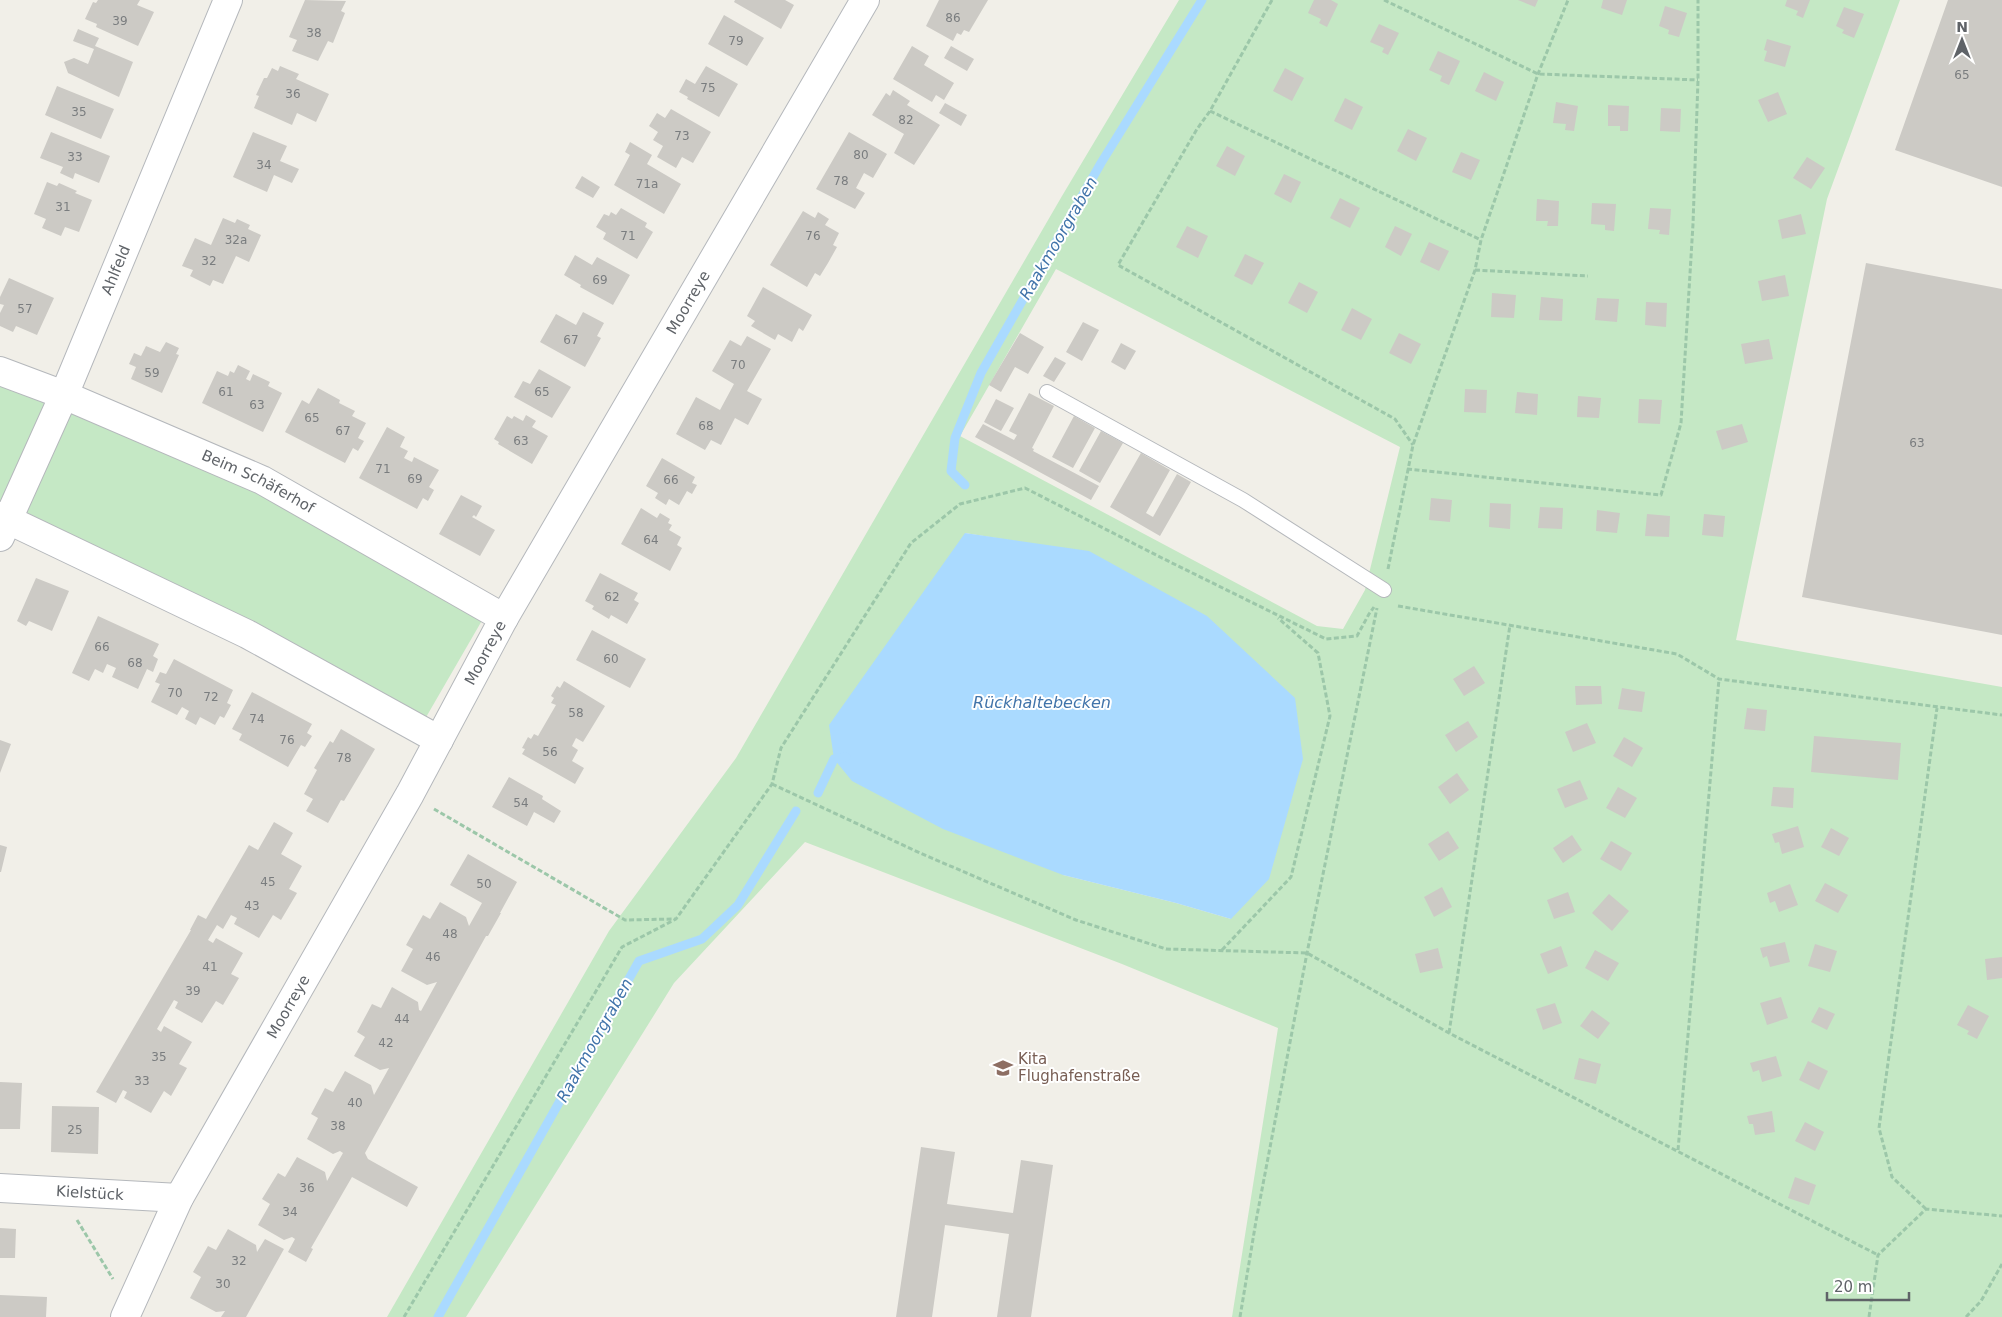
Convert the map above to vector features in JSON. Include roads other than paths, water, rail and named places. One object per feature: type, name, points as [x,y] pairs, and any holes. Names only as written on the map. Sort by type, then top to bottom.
[{"type":"street","name":"Ahlfeld","points":[[3,524],[64,395],[228,0]]},
{"type":"street","name":"Moorreye","points":[[127,1312],[179,1198],[410,794],[504,618],[865,0]]},
{"type":"street","name":"Beim Schäferhof","points":[[0,372],[64,395],[262,480],[504,618]]},
{"type":"street","points":[[3,524],[247,634],[439,740]]},
{"type":"street","name":"Kielstück","points":[[0,1188],[179,1198]]},
{"type":"lane","points":[[1047,392],[1243,500],[1381,596]]},
{"type":"water","name":"Rückhaltebecken","points":[[965,533],[1089,551],[1207,616],[1295,698],[1303,759],[1269,879],[1231,919],[1176,903],[1063,875],[943,829],[852,781],[834,759],[829,725]]},
{"type":"waterway","name":"Raakmoorgraben","points":[[965,485],[951,471],[955,438],[981,373],[1101,163],[1202,0]]},
{"type":"waterway","name":"Raakmoorgraben","points":[[818,793],[834,759],[846,757]]},
{"type":"waterway","name":"Raakmoorgraben","points":[[438,1317],[639,961],[702,939],[738,905],[796,811]]},
{"type":"place","name":"Kita Flughafenstraße","points":[[1003,1068]]}]
